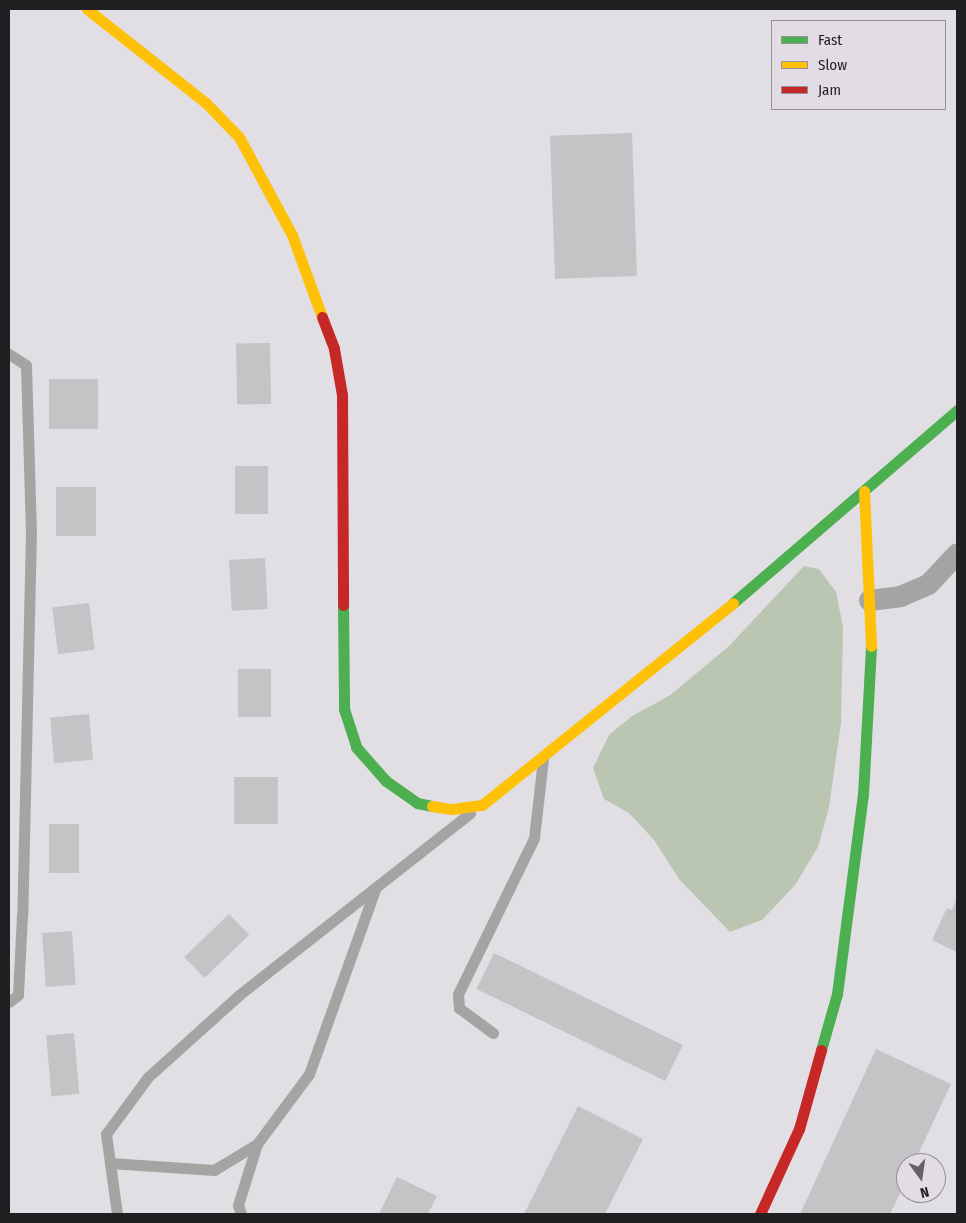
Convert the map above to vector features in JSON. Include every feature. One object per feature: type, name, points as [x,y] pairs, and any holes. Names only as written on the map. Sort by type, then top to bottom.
[{"type":"street","points":[[87,9],[206,103],[239,137],[302,261],[334,349],[342,395],[340,652],[344,708],[356,747],[386,781],[417,803],[452,810],[482,804],[864,491],[957,410]]},
{"type":"street","points":[[760,1214],[799,1129],[837,994],[864,796],[871,651],[864,491]]},
{"type":"street","points":[[869,600],[900,596],[928,584],[957,553]]},
{"type":"lane","points":[[9,354],[26,365],[31,531],[22,915],[18,995],[9,1002]]},
{"type":"lane","points":[[494,1033],[458,1008],[458,994],[534,838],[543,755]]},
{"type":"lane","points":[[116,1214],[106,1134],[148,1078],[239,994],[375,890],[482,804]]},
{"type":"lane","points":[[240,1214],[238,1205],[257,1144],[309,1074],[375,890]]},
{"type":"lane","points":[[110,1163],[214,1170],[257,1144]]},
{"type":"green space","points":[[804,566],[819,569],[836,592],[843,627],[841,723],[829,807],[818,847],[795,885],[762,920],[730,932],[679,879],[654,840],[629,813],[604,799],[593,768],[609,735],[632,716],[669,696],[728,647]]},
{"type":"building","points":[[632,133],[637,276],[555,279],[550,136]]},
{"type":"building","points":[[270,343],[271,404],[237,405],[236,344]]},
{"type":"building","points":[[49,379],[98,379],[98,429],[49,429]]},
{"type":"building","points":[[235,466],[268,466],[268,514],[235,514]]},
{"type":"building","points":[[56,487],[96,487],[96,536],[56,536]]},
{"type":"building","points":[[265,558],[268,609],[232,611],[229,560]]},
{"type":"building","points":[[89,603],[95,650],[58,654],[52,608]]},
{"type":"building","points":[[238,669],[271,669],[271,717],[238,717]]},
{"type":"building","points":[[89,714],[93,760],[54,763],[50,717]]},
{"type":"building","points":[[234,777],[278,777],[278,824],[234,824]]},
{"type":"building","points":[[49,824],[79,824],[79,873],[49,873]]},
{"type":"building","points":[[957,898],[957,952],[932,940],[947,908],[952,910]]},
{"type":"building","points":[[229,914],[249,935],[205,978],[184,957]]},
{"type":"building","points":[[72,931],[76,985],[46,987],[42,933]]},
{"type":"building","points":[[494,953],[683,1045],[665,1081],[476,989]]},
{"type":"building","points":[[74,1033],[79,1094],[51,1096],[46,1035]]},
{"type":"building","points":[[876,1049],[951,1084],[919,1153],[896,1153],[896,1202],[890,1214],[800,1214]]},
{"type":"building","points":[[578,1106],[643,1139],[605,1214],[524,1214]]},
{"type":"building","points":[[397,1177],[437,1196],[428,1214],[379,1214]]},
{"type":"traffic: fast","points":[[733,603],[957,410]]},
{"type":"traffic: fast","points":[[343,605],[344,709],[356,747],[386,781],[417,803],[432,806]]},
{"type":"traffic: fast","points":[[821,1050],[837,994],[863,795],[871,646]]},
{"type":"traffic: slow","points":[[87,9],[206,103],[239,137],[292,235],[322,317]]},
{"type":"traffic: slow","points":[[864,491],[871,646]]},
{"type":"traffic: slow","points":[[432,806],[452,809],[482,805],[733,603]]},
{"type":"traffic: jam","points":[[322,317],[334,349],[342,395],[343,605]]},
{"type":"traffic: jam","points":[[760,1214],[799,1129],[821,1050]]}]
